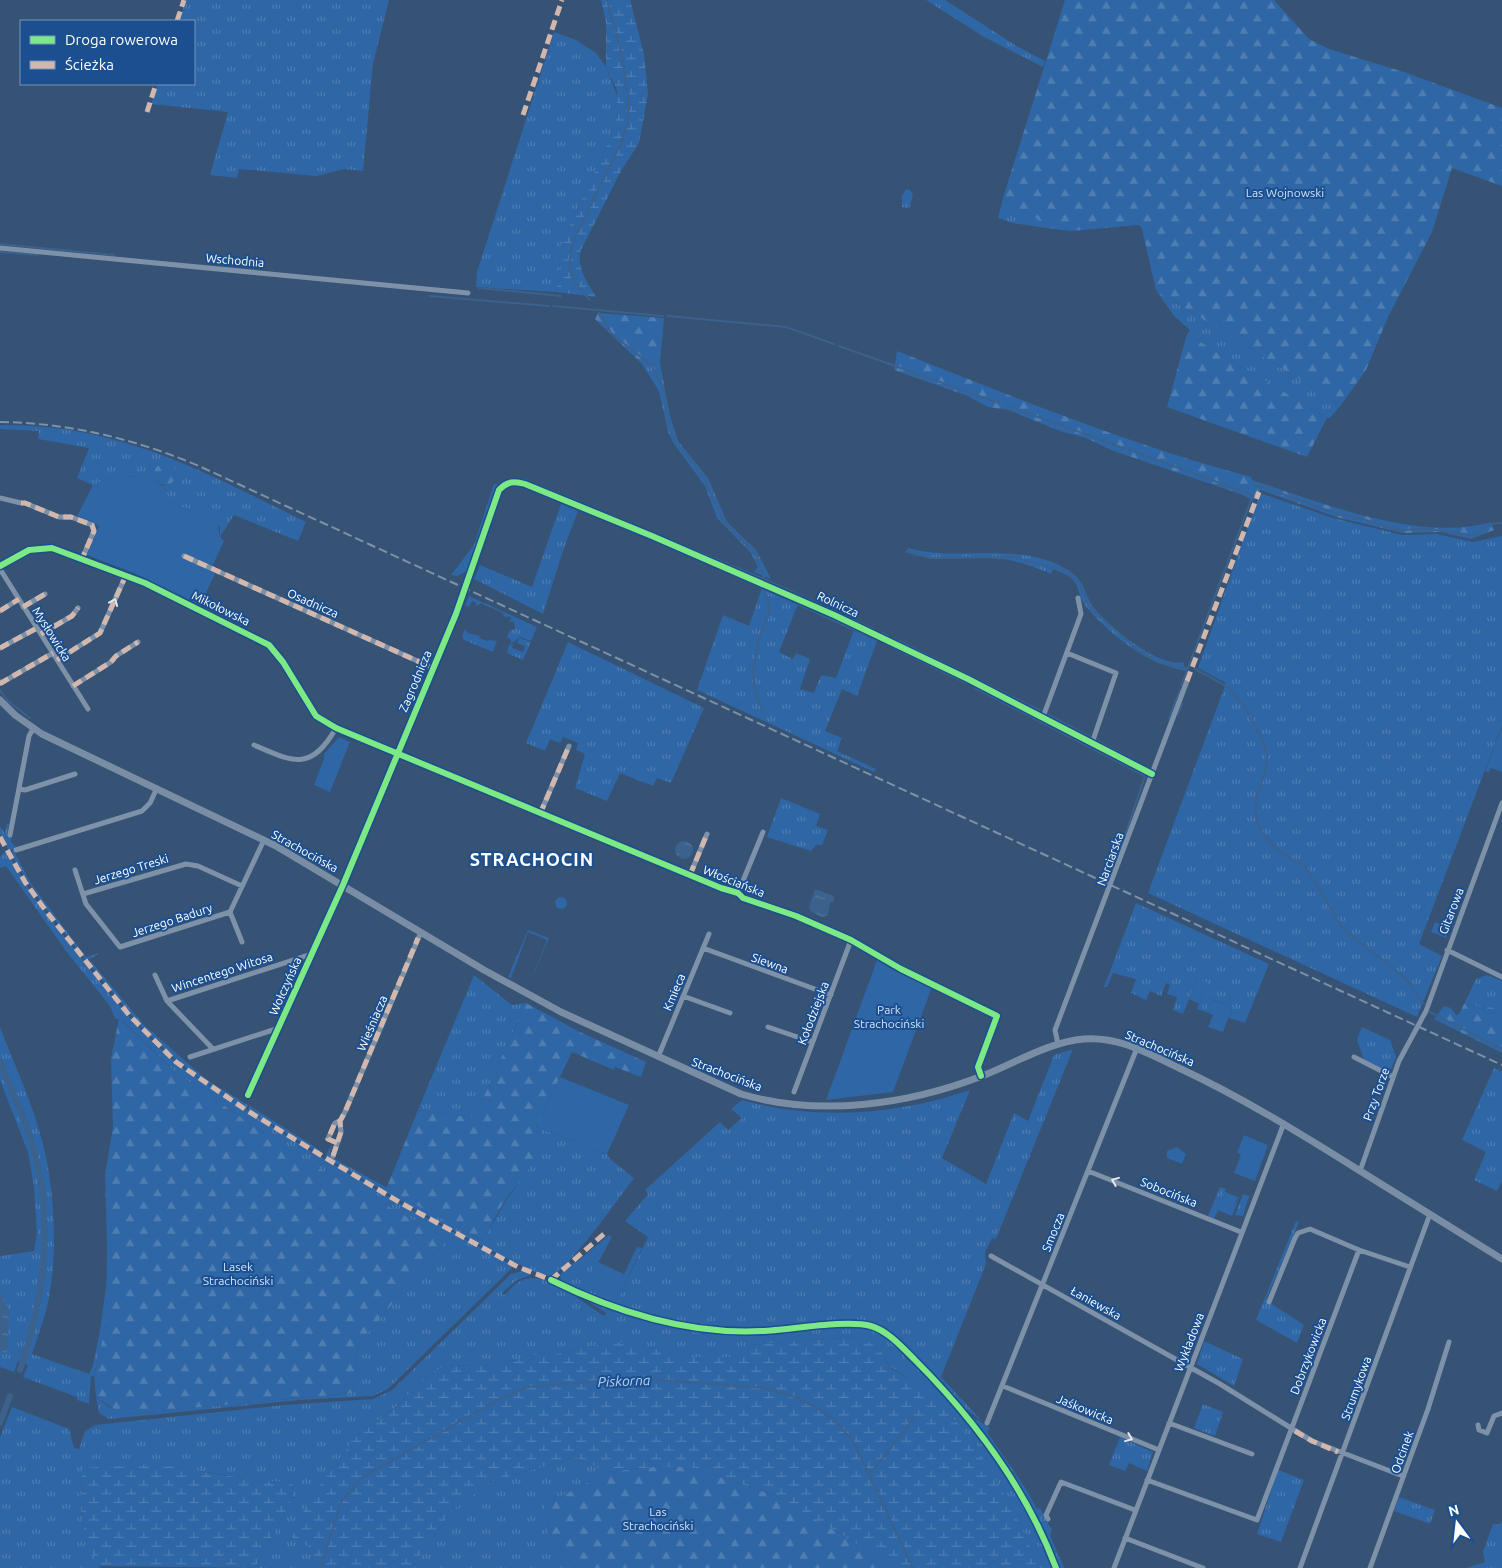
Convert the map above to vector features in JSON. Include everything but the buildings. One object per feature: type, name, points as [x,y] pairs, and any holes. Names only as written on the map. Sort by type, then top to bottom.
[{"type":"main road","name":"Strachocińska","points":[[0,700],[33,729],[264,840],[517,989],[599,1031],[741,1094],[765,1101],[801,1106],[842,1105],[897,1100],[947,1088],[1058,1044],[1085,1039],[1105,1040],[1137,1048],[1229,1091],[1284,1123],[1502,1260]]},
{"type":"street","name":"Wschodnia","points":[[0,248],[468,293]]},
{"type":"street","name":"Rolnicza","points":[[504,485],[512,482],[525,484],[745,575],[881,636],[1152,774]]},
{"type":"street","name":"Zagrodnicza","points":[[343,885],[464,595],[499,490],[504,485]]},
{"type":"street","points":[[0,498],[23,503],[59,517],[71,516],[92,525],[94,530],[82,559]]},
{"type":"street","name":"Mikołowska","points":[[0,567],[20,553],[42,547],[52,548],[126,575],[269,646],[283,662],[316,716],[336,728],[397,755]]},
{"type":"street","name":"Osadnicza","points":[[184,556],[433,668]]},
{"type":"street","name":"Mysłowicka","points":[[0,567],[18,599],[88,709]]},
{"type":"street","points":[[57,660],[100,633],[126,575]]},
{"type":"street","points":[[24,607],[45,594]]},
{"type":"street","points":[[1043,717],[1081,614],[1078,598]]},
{"type":"street","points":[[0,610],[18,599]]},
{"type":"street","points":[[41,634],[72,616],[78,608]]},
{"type":"street","points":[[0,648],[37,628]]},
{"type":"street","points":[[73,686],[112,662],[116,656],[138,642]]},
{"type":"street","points":[[1067,652],[1116,673],[1092,743]]},
{"type":"street","points":[[0,682],[53,653]]},
{"type":"street","name":"Narciarska","points":[[1058,1044],[1055,1030],[1187,681]]},
{"type":"street","points":[[254,745],[285,758],[302,760],[318,753],[336,728]]},
{"type":"street","points":[[10,835],[33,729]]},
{"type":"street","points":[[540,814],[569,746]]},
{"type":"street","name":"Włościańska","points":[[397,755],[738,893],[743,898],[796,916],[851,940],[901,969],[997,1016],[978,1067],[981,1076]]},
{"type":"street","points":[[19,789],[25,790],[75,774]]},
{"type":"street","points":[[16,850],[142,811],[150,804],[157,788]]},
{"type":"street","name":"Gitarowa","points":[[1417,1026],[1426,1011],[1502,804]]},
{"type":"street","points":[[738,893],[763,832]]},
{"type":"street","points":[[690,875],[707,834]]},
{"type":"street","name":"Jerzego Badury","points":[[242,942],[230,912],[264,840]]},
{"type":"street","name":"Jerzego Treski","points":[[83,894],[186,864],[198,866],[242,886]]},
{"type":"street","points":[[75,870],[83,894]]},
{"type":"street","name":"Wołczyńska","points":[[248,1095],[343,885]]},
{"type":"street","name":"Jerzego Badury","points":[[83,894],[86,904],[120,947],[230,912]]},
{"type":"street","name":"Wieśniacza","points":[[333,1156],[342,1132],[340,1121],[421,932]]},
{"type":"street","name":"Kmieca","points":[[658,1057],[708,934]]},
{"type":"street","name":"Kołodziejska","points":[[794,1092],[851,940]]},
{"type":"street","name":"Siewna","points":[[703,948],[831,995]]},
{"type":"street","points":[[1447,950],[1502,977]]},
{"type":"street","name":"Wincentego Witosa","points":[[167,1001],[312,954]]},
{"type":"street","points":[[156,976],[167,1001],[213,1049]]},
{"type":"street","points":[[683,996],[730,1013]]},
{"type":"street","name":"Przy Torze","points":[[1360,1171],[1393,1077],[1407,1043],[1417,1026]]},
{"type":"street","points":[[768,1027],[812,1042]]},
{"type":"street","points":[[190,1056],[279,1028]]},
{"type":"street","name":"Smocza","points":[[987,1423],[1137,1048]]},
{"type":"street","points":[[1354,1057],[1393,1077]]},
{"type":"street","name":"Wieśniacza","points":[[337,1143],[328,1139],[334,1123],[340,1121]]},
{"type":"street","name":"Wykładowa","points":[[1114,1568],[1284,1123]]},
{"type":"street","name":"Sobocińska","points":[[1088,1171],[1241,1232]]},
{"type":"street","name":"Strumykowa","points":[[1300,1568],[1430,1214]]},
{"type":"street","points":[[1269,1302],[1298,1233],[1310,1229],[1358,1250],[1410,1267]]},
{"type":"street","name":"Dobrzykowicka","points":[[1147,1480],[1257,1520],[1358,1250]]},
{"type":"street","name":"Łaniewska","points":[[991,1256],[1190,1367],[1312,1441],[1404,1476]]},
{"type":"street","name":"Odcinek","points":[[1370,1568],[1428,1409],[1449,1342]]},
{"type":"street","name":"Jaśkowicka","points":[[1003,1386],[1159,1450]]},
{"type":"street","points":[[1478,1424],[1480,1430],[1488,1433],[1494,1416],[1502,1413]]},
{"type":"street","points":[[1169,1423],[1252,1454]]},
{"type":"street","points":[[1048,1519],[1046,1515],[1061,1482],[1136,1510]]},
{"type":"street","points":[[1125,1538],[1203,1568]]},
{"type":"green space","points":[[186,0],[389,0],[373,64],[363,171],[344,169],[317,176],[239,169],[237,178],[210,175],[228,112],[151,104],[158,85],[195,85],[195,20],[179,20]]},
{"type":"green space","points":[[601,0],[630,0],[644,54],[648,94],[639,143],[621,171],[581,250],[581,269],[596,297],[556,292],[562,242],[608,143],[618,113],[617,90],[606,67],[606,23]]},
{"type":"green space","points":[[926,0],[945,0],[1015,45],[1045,61],[1043,67],[984,37]]},
{"type":"green space","name":"Las Wojnowski","points":[[1065,0],[1274,0],[1309,39],[1329,49],[1407,73],[1502,108],[1502,186],[1452,168],[1432,232],[1388,317],[1366,370],[1341,405],[1156,290],[1142,229],[1139,225],[1071,231],[1053,229],[1003,198]]},
{"type":"green space","points":[[554,32],[576,40],[596,53],[606,67],[619,100],[618,113],[608,143],[562,242],[556,292],[476,287],[477,272]]},
{"type":"green space","points":[[906,189],[910,190],[913,194],[908,208],[902,207],[902,196]]},
{"type":"green space","points":[[1003,198],[1053,229],[1012,223],[998,218]]},
{"type":"green space","points":[[1156,290],[1341,405],[1330,418],[1327,418],[1187,334],[1190,330],[1174,316]]},
{"type":"green space","points":[[598,313],[664,318],[660,363],[642,364],[595,319]]},
{"type":"green space","points":[[1187,334],[1327,418],[1307,457],[1167,407]]},
{"type":"green space","points":[[897,351],[1117,435],[1251,477],[1252,480],[1339,508],[1401,524],[1433,527],[1463,527],[1491,522],[1494,530],[1471,539],[1441,532],[1403,533],[1336,517],[1261,490],[1256,494],[1253,501],[1243,495],[1111,450],[1086,438],[1060,431],[1009,410],[988,407],[968,396],[894,370]]},
{"type":"green space","points":[[660,363],[670,416],[678,441],[708,478],[727,522],[756,550],[771,579],[754,572],[758,567],[751,553],[717,518],[705,486],[674,444],[668,432],[659,391],[642,364]]},
{"type":"green space","points":[[0,425],[43,427],[83,432],[122,442],[196,469],[306,522],[298,541],[234,515],[220,537],[220,526],[173,505],[157,492],[162,486],[172,484],[155,475],[156,482],[134,476],[114,476],[93,485],[77,478],[89,448],[38,439],[39,431],[0,429]]},
{"type":"green space","points":[[165,463],[173,466],[176,474],[173,482],[165,485],[157,482],[154,474],[157,466]]},
{"type":"green space","points":[[114,476],[151,479],[163,487],[173,505],[206,512],[217,518],[220,537],[224,541],[211,569],[216,572],[200,605],[134,573],[87,555],[99,526],[77,516],[93,485]]},
{"type":"green space","points":[[494,484],[498,485],[467,571],[457,576],[451,575],[474,545]]},
{"type":"green space","points":[[1263,494],[1333,518],[1402,535],[1436,534],[1473,542],[1502,536],[1502,725],[1419,944],[1442,956],[1417,1017],[1148,893],[1226,683],[1198,668],[1259,496]]},
{"type":"green space","points":[[561,504],[578,511],[543,614],[474,579],[480,565],[532,587]]},
{"type":"green space","points":[[908,548],[928,552],[1013,554],[1034,557],[1054,563],[1076,577],[1094,608],[1122,635],[1148,653],[1161,659],[1183,662],[1186,671],[1158,663],[1121,640],[1089,610],[1075,582],[1053,569],[1051,574],[1010,560],[993,558],[944,559],[926,557],[905,552]]},
{"type":"green space","points":[[762,588],[798,604],[779,652],[793,659],[796,653],[810,659],[800,689],[814,693],[821,675],[836,678],[854,630],[877,641],[857,696],[842,689],[825,731],[842,738],[837,751],[876,769],[874,772],[697,690],[723,615],[749,626]]},
{"type":"green space","points":[[469,596],[537,627],[531,641],[520,637],[511,644],[511,640],[507,637],[510,630],[515,629],[514,622],[508,621],[512,619],[509,616],[506,618],[501,612],[481,603],[476,606],[476,602],[472,601],[469,607],[465,605]]},
{"type":"green space","points":[[465,629],[468,633],[480,636],[479,638],[487,641],[497,641],[493,652],[464,640],[462,636]]},
{"type":"green space","points":[[519,638],[531,642],[523,660],[507,653],[509,644],[513,645],[512,648],[523,652],[525,646],[517,643]]},
{"type":"green space","points":[[568,642],[704,708],[671,783],[657,778],[653,786],[620,773],[607,801],[575,788],[585,754],[576,750],[578,743],[563,737],[560,743],[550,739],[545,751],[526,743]]},
{"type":"green space","points":[[1502,726],[1502,772],[1491,768],[1489,772],[1485,771]]},
{"type":"green space","points":[[339,737],[350,742],[330,792],[314,785],[324,759],[324,754]]},
{"type":"green space","points":[[781,798],[820,814],[816,826],[828,830],[822,845],[816,845],[811,851],[767,837]]},
{"type":"green space","points":[[7,823],[9,824],[7,836],[12,837],[11,842],[17,848],[9,851],[0,834],[0,826],[5,834]]},
{"type":"green space","points":[[6,850],[35,899],[112,997],[144,1033],[180,1066],[299,1144],[389,1197],[514,1266],[388,1389],[373,1396],[300,1400],[109,1419],[99,1413],[96,1397],[109,1407],[127,1414],[353,1393],[358,1344],[448,1239],[303,1160],[175,1072],[123,1021],[115,1018],[110,1006],[66,951],[6,866],[0,868],[0,857]]},
{"type":"green space","points":[[14,851],[30,882],[86,957],[100,953],[86,961],[39,899],[10,853]]},
{"type":"green space","points":[[561,897],[567,903],[561,909],[555,903]]},
{"type":"green space","points":[[1136,903],[1269,964],[1245,1023],[1229,1018],[1233,1007],[1211,999],[1206,1012],[1197,1009],[1207,983],[1197,979],[1183,1014],[1173,1010],[1177,997],[1167,994],[1170,985],[1166,983],[1161,996],[1150,991],[1146,1000],[1131,993],[1136,979],[1113,973],[1107,987],[1104,987]]},
{"type":"green space","points":[[1435,922],[1450,928],[1446,938],[1431,932]]},
{"type":"green space","points":[[528,930],[549,938],[528,987],[547,940],[528,932],[511,978],[508,977]]},
{"type":"green space","name":"Park Strachociński","points":[[877,960],[932,987],[893,1092],[826,1100]]},
{"type":"green space","points":[[91,961],[143,1024],[207,1080],[248,1105],[246,1109],[176,1060],[143,1029],[88,963]]},
{"type":"green space","points":[[474,975],[512,1005],[526,1003],[474,1118],[418,1110]]},
{"type":"green space","points":[[1487,975],[1502,981],[1502,1027],[1496,1020],[1494,1008],[1464,1004],[1476,979]]},
{"type":"green space","points":[[1197,979],[1207,983],[1199,1004],[1189,999]]},
{"type":"green space","points":[[1210,999],[1233,1007],[1223,1032],[1208,1027],[1213,1015],[1206,1012]]},
{"type":"green space","points":[[526,1003],[580,1032],[646,1062],[641,1077],[615,1067],[614,1070],[572,1052],[536,1127],[539,1138],[536,1157],[506,1199],[484,1241],[386,1189],[418,1110],[474,1118]]},
{"type":"green space","points":[[1464,1004],[1494,1008],[1496,1020],[1502,1027],[1502,1053],[1434,1019],[1444,1006],[1451,1008],[1456,1015],[1459,1014]]},
{"type":"green space","name":"Lasek Strachociński","points":[[119,1018],[175,1072],[303,1160],[448,1239],[358,1344],[353,1393],[127,1414],[120,1413],[96,1397],[94,1376],[106,1325],[107,1247],[105,1175],[113,1127],[111,1059]]},
{"type":"green space","points":[[0,1027],[35,1117],[49,1172],[52,1195],[54,1242],[51,1287],[32,1354],[89,1374],[93,1365],[100,1331],[107,1279],[106,1325],[94,1376],[91,1376],[89,1404],[77,1400],[77,1397],[23,1377],[28,1365],[18,1361],[14,1372],[0,1367],[0,1256],[34,1251],[37,1232],[34,1187],[28,1152],[0,1080]]},
{"type":"green space","points":[[1362,1027],[1390,1040],[1396,1057],[1389,1073],[1364,1060],[1357,1040]]},
{"type":"green space","points":[[1073,1049],[996,1239],[992,1238],[985,1252],[986,1264],[941,1377],[982,1421],[964,1408],[891,1334],[874,1324],[857,1322],[760,1329],[693,1325],[626,1310],[561,1281],[560,1275],[568,1266],[579,1260],[609,1235],[612,1237],[586,1285],[618,1299],[648,1237],[625,1221],[648,1194],[645,1190],[720,1122],[728,1130],[742,1118],[731,1109],[742,1100],[798,1111],[856,1112],[914,1105],[970,1090],[942,1158],[986,1184],[1014,1113],[1028,1121],[1054,1055]]},
{"type":"green space","points":[[1494,1068],[1502,1071],[1502,1181],[1497,1191],[1474,1180],[1486,1152],[1462,1140]]},
{"type":"green space","points":[[560,1077],[629,1105],[607,1154],[536,1127]]},
{"type":"green space","points":[[250,1106],[321,1151],[318,1153],[248,1110]]},
{"type":"green space","points":[[536,1127],[607,1154],[610,1159],[634,1178],[582,1247],[560,1270],[550,1276],[539,1274],[472,1241],[327,1159],[326,1155],[332,1144],[330,1155],[335,1159],[483,1241],[506,1200],[519,1183]]},
{"type":"green space","points":[[1244,1135],[1268,1145],[1255,1181],[1234,1173],[1241,1154],[1237,1153]]},
{"type":"green space","points":[[1177,1147],[1186,1154],[1182,1164],[1167,1158],[1167,1151]]},
{"type":"green space","points":[[1220,1187],[1226,1189],[1221,1205],[1233,1209],[1240,1195],[1232,1216],[1218,1210],[1214,1219],[1208,1216]]},
{"type":"green space","points":[[1225,1192],[1238,1197],[1233,1210],[1220,1205]]},
{"type":"green space","points":[[1250,1193],[1243,1216],[1235,1215],[1243,1194],[1249,1196]]},
{"type":"green space","points":[[1296,1221],[1299,1222],[1266,1300],[1304,1325],[1297,1343],[1256,1320]]},
{"type":"green space","points":[[637,1247],[642,1248],[618,1299],[585,1285],[598,1262],[624,1274]]},
{"type":"green space","points":[[522,1271],[531,1275],[517,1280],[502,1293],[504,1295],[522,1280],[534,1278],[544,1280],[566,1290],[604,1316],[606,1313],[572,1291],[640,1317],[711,1332],[760,1333],[856,1325],[871,1328],[884,1334],[893,1340],[910,1362],[917,1365],[939,1387],[978,1434],[1013,1485],[1028,1511],[1055,1568],[1038,1568],[1025,1536],[982,1458],[932,1394],[889,1366],[880,1350],[855,1337],[750,1345],[747,1357],[689,1357],[653,1348],[634,1348],[606,1343],[551,1355],[536,1353],[517,1360],[475,1366],[446,1365],[427,1376],[396,1407],[357,1435],[324,1481],[310,1568],[255,1568],[291,1501],[293,1482],[251,1481],[199,1471],[82,1468],[81,1509],[85,1537],[100,1568],[0,1568],[0,1437],[12,1407],[69,1429],[74,1448],[79,1449],[85,1431],[95,1425],[285,1405],[373,1399],[392,1390],[511,1274]]},
{"type":"green space","points":[[855,1337],[875,1346],[881,1351],[891,1368],[923,1387],[950,1414],[994,1476],[1019,1522],[1038,1568],[898,1568],[774,1495],[691,1467],[653,1467],[607,1472],[576,1457],[490,1482],[452,1511],[411,1568],[310,1568],[314,1550],[292,1537],[308,1501],[357,1435],[396,1407],[427,1376],[446,1365],[475,1366],[517,1360],[536,1353],[551,1355],[606,1343],[624,1342],[634,1348],[653,1348],[689,1357],[746,1357],[750,1345]]},
{"type":"green space","points":[[1204,1341],[1243,1359],[1234,1386],[1197,1364]]},
{"type":"green space","points":[[1203,1404],[1223,1412],[1215,1436],[1194,1428]]},
{"type":"green space","points":[[968,1414],[990,1428],[987,1432],[1026,1489],[1037,1509],[1040,1508],[1052,1530],[1050,1535],[1064,1568],[1059,1568],[1026,1496]]},
{"type":"green space","points":[[1120,1437],[1153,1452],[1147,1471],[1129,1463],[1125,1471],[1109,1465]]},
{"type":"green space","points":[[576,1457],[607,1472],[545,1505],[548,1532],[575,1568],[411,1568],[452,1511],[490,1482]]},
{"type":"green space","points":[[151,1464],[237,1477],[251,1481],[293,1482],[291,1501],[255,1568],[98,1566],[85,1537],[81,1509],[82,1468]]},
{"type":"green space","name":"Las Strachociński","points":[[653,1467],[691,1467],[774,1495],[898,1568],[575,1568],[548,1532],[545,1505],[607,1472]]},
{"type":"green space","points":[[1278,1470],[1304,1480],[1281,1542],[1257,1534]]},
{"type":"green space","points":[[1399,1497],[1435,1510],[1430,1524],[1394,1511]]},
{"type":"green space","points":[[1502,1521],[1502,1568],[1466,1568],[1485,1562],[1483,1552],[1493,1524],[1500,1524]]},
{"type":"water","points":[[684,841],[690,844],[693,850],[690,856],[684,859],[678,856],[675,850],[678,844]]},
{"type":"water","points":[[815,889],[834,896],[834,902],[830,902],[828,916],[822,917],[810,911],[809,907]]},
{"type":"water","points":[[0,1292],[9,1311],[7,1354],[0,1351]]},
{"type":"waterway","points":[[590,300],[583,293],[571,274],[570,259],[573,241],[621,143],[628,122],[628,95],[621,52],[607,0]]},
{"type":"waterway","points":[[0,244],[114,255]]},
{"type":"waterway","points":[[0,252],[38,255]]},
{"type":"waterway","points":[[479,288],[561,296]]},
{"type":"waterway","points":[[430,296],[549,306]]},
{"type":"waterway","points":[[553,306],[663,316]]},
{"type":"waterway","points":[[597,309],[611,333],[652,366],[663,388],[670,430],[676,442],[703,476],[725,524],[756,554],[764,578]]},
{"type":"waterway","points":[[668,316],[786,327],[834,344]]},
{"type":"waterway","points":[[839,346],[999,403]]},
{"type":"waterway","points":[[1005,405],[1253,495],[1181,686]]},
{"type":"waterway","points":[[523,479],[764,579],[873,629]]},
{"type":"waterway","points":[[1255,487],[1257,485],[1341,515],[1355,517],[1400,530],[1427,529],[1474,535],[1489,524],[1502,523]]},
{"type":"waterway","points":[[533,491],[592,515]]},
{"type":"waterway","points":[[655,540],[707,563]]},
{"type":"waterway","points":[[907,551],[930,558],[1012,557],[1064,571],[1079,583],[1090,608],[1137,649],[1157,662],[1188,669]]},
{"type":"waterway","points":[[725,571],[876,640]]},
{"type":"waterway","points":[[763,711],[756,695],[753,675],[758,642],[770,610],[765,589]]},
{"type":"waterway","points":[[882,633],[888,636]]},
{"type":"waterway","points":[[899,641],[1039,710]]},
{"type":"waterway","points":[[892,647],[966,683]]},
{"type":"waterway","points":[[1195,669],[1228,687],[1249,713]]},
{"type":"waterway","points":[[975,688],[1145,776],[1117,859]]},
{"type":"waterway","points":[[0,690],[8,701],[30,718]]},
{"type":"waterway","points":[[1169,718],[1180,690]]},
{"type":"waterway","points":[[1178,714],[1182,704]]},
{"type":"waterway","points":[[1049,715],[1090,737]]},
{"type":"waterway","points":[[1251,718],[1263,742],[1267,758],[1256,804],[1256,816],[1259,826],[1264,836],[1272,844],[1301,864]]},
{"type":"waterway","points":[[1096,740],[1148,768]]},
{"type":"waterway","points":[[1305,866],[1343,929],[1406,979],[1424,1004]]},
{"type":"waterway","points":[[1430,1012],[1502,1049]]},
{"type":"waterway","points":[[0,1062],[31,1140],[43,1198],[45,1227],[44,1256],[36,1313],[20,1370]]},
{"type":"waterway","name":"Piskorna","points":[[320,1568],[341,1502],[363,1477],[501,1398],[528,1387],[635,1378],[765,1388],[798,1398],[822,1411],[838,1424],[854,1443],[913,1568]]},
{"type":"waterway","points":[[0,1423],[10,1396]]},
{"type":"waterway","points":[[870,1474],[915,1417]]},
{"type":"railway","points":[[0,422],[52,426],[102,434],[151,448],[199,466],[1502,1065]]},
{"type":"marked path","points":[[177,20],[184,0]]},
{"type":"marked path","points":[[523,115],[562,0]]},
{"type":"marked path","points":[[147,112],[156,85]]},
{"type":"marked path","points":[[1187,681],[1259,492]]},
{"type":"marked path","points":[[21,503],[59,517],[71,517],[92,525],[94,531],[82,559]]},
{"type":"marked path","points":[[184,556],[433,668]]},
{"type":"marked path","points":[[57,660],[100,633],[126,575]]},
{"type":"marked path","points":[[23,607],[45,594]]},
{"type":"marked path","points":[[0,611],[19,599]]},
{"type":"marked path","points":[[41,634],[72,616],[78,608]]},
{"type":"marked path","points":[[0,648],[37,628]]},
{"type":"marked path","points":[[73,686],[138,642]]},
{"type":"marked path","points":[[0,682],[53,653]]},
{"type":"marked path","points":[[540,814],[569,746]]},
{"type":"marked path","points":[[690,875],[707,834]]},
{"type":"marked path","points":[[0,837],[25,882],[46,911],[129,1015],[176,1062],[246,1110],[399,1202],[518,1267],[554,1281]]},
{"type":"marked path","points":[[337,1143],[328,1139],[335,1123],[340,1121],[345,1112],[418,938]]},
{"type":"marked path","points":[[333,1156],[341,1132],[340,1121]]},
{"type":"marked path","points":[[551,1280],[605,1233]]},
{"type":"marked path","points":[[1295,1431],[1312,1441],[1338,1452]]},
{"type":"cycle path","points":[[248,1095],[343,885],[456,614],[499,490],[508,483],[525,484],[652,536],[834,615],[968,679],[1152,774]]},
{"type":"cycle path","points":[[0,566],[29,550],[52,548],[145,583],[269,645],[283,662],[316,716],[336,728],[721,888],[738,893],[743,898],[796,916],[851,940],[901,969],[997,1016],[978,1067],[981,1076]]},
{"type":"cycle path","points":[[551,1280],[576,1292],[627,1311],[653,1319],[707,1329],[762,1331],[848,1324],[861,1324],[877,1328],[900,1345],[937,1383],[997,1456],[1030,1510],[1056,1568]]},
{"type":"district","name":"STRACHOCIN","points":[[532,859]]}]
